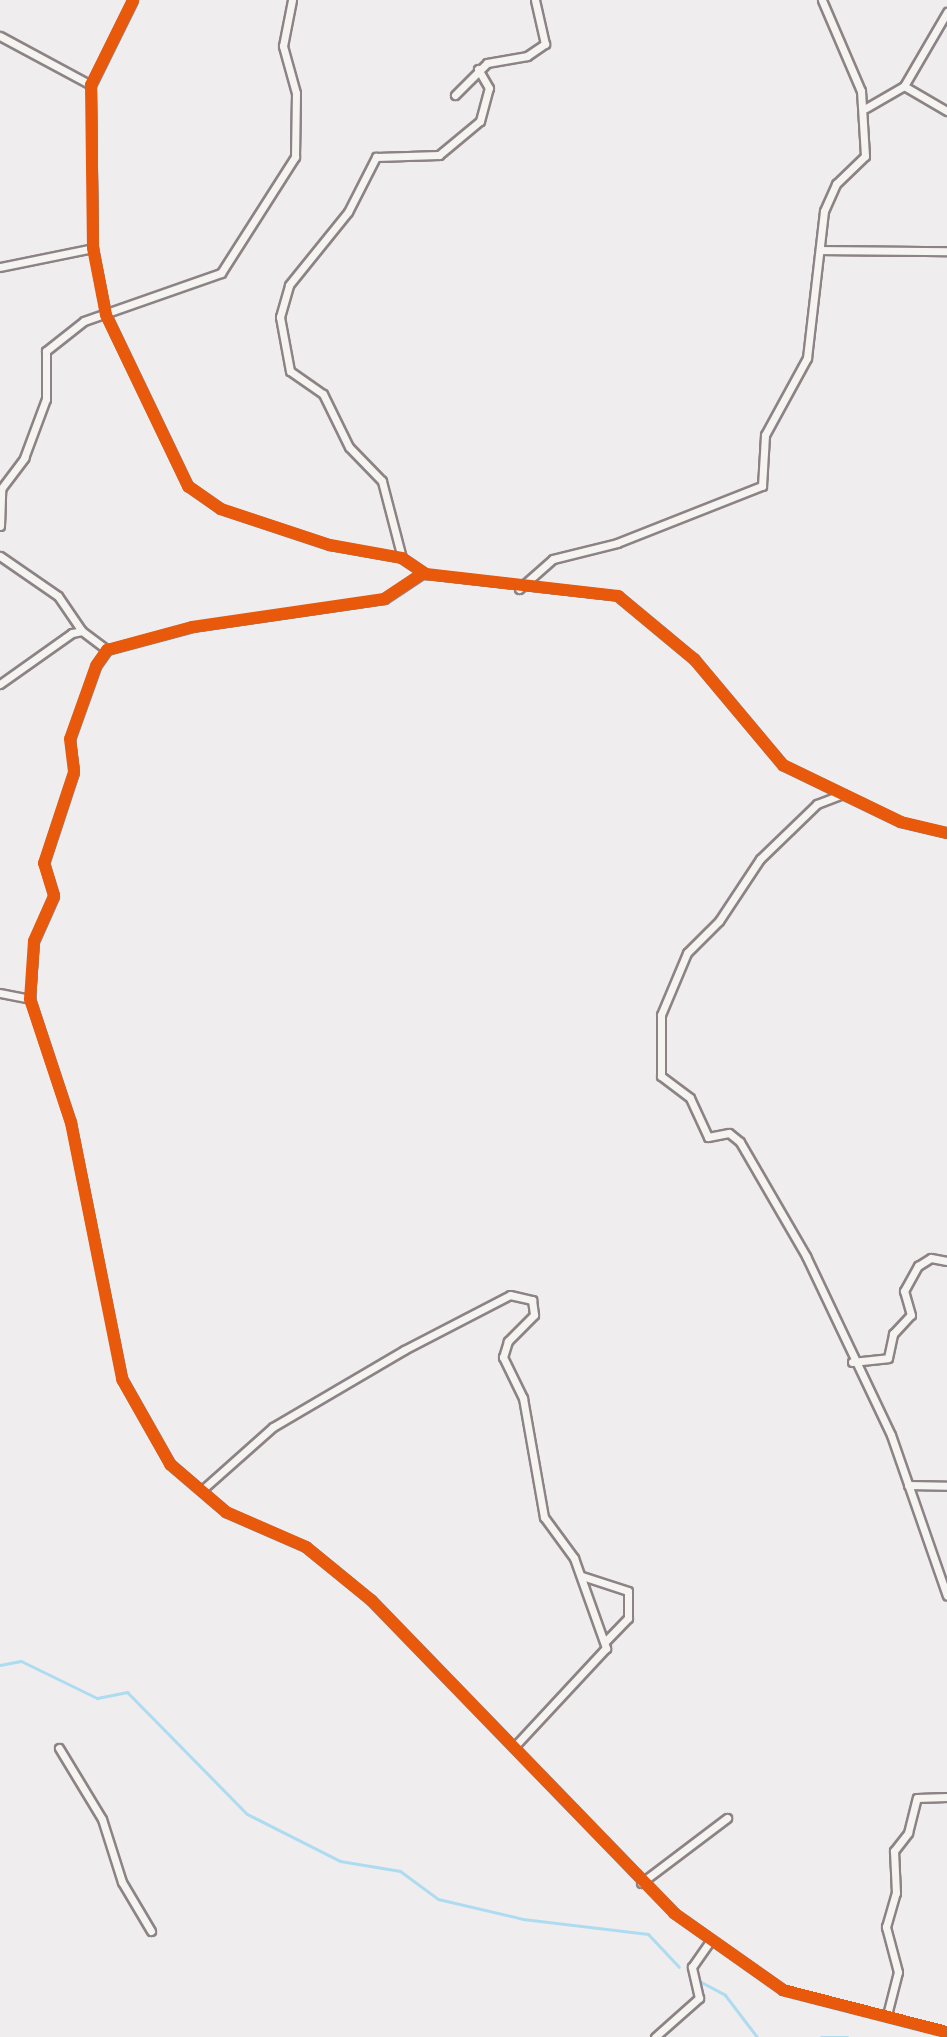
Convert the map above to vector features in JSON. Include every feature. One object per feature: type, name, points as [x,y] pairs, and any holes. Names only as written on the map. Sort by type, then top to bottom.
[{"type":"street","points":[[133,0],[91,85],[93,248],[106,315],[176,471],[205,501],[330,545],[402,558],[423,573],[517,590],[604,593],[629,602],[694,659],[774,757],[901,822],[947,833]]},
{"type":"street","points":[[0,526],[1,489],[24,458],[46,399],[45,354],[79,323],[221,273],[261,214],[270,187],[297,151],[296,93],[283,46],[292,0]]},
{"type":"street","points":[[455,95],[478,69],[545,44],[535,0]]},
{"type":"street","points":[[517,590],[553,559],[617,543],[682,512],[754,495],[764,478],[765,435],[807,358],[828,198],[865,156],[866,108],[822,0]]},
{"type":"street","points":[[866,108],[904,86],[947,12]]},
{"type":"street","points":[[0,36],[91,85]]},
{"type":"street","points":[[402,558],[382,481],[349,447],[323,394],[290,371],[280,317],[289,285],[348,212],[376,157],[439,155],[480,121],[489,88],[478,69]]},
{"type":"street","points":[[904,86],[947,111]]},
{"type":"street","points":[[0,267],[93,248]]},
{"type":"street","points":[[820,250],[947,251]]},
{"type":"street","points":[[0,556],[58,596],[82,631],[107,650]]},
{"type":"street","points":[[107,650],[253,614],[384,599],[423,573]]},
{"type":"street","points":[[0,684],[82,631]]},
{"type":"street","points":[[107,650],[70,739],[75,768],[44,863],[54,896],[34,941],[30,999],[71,1123],[122,1379],[154,1445],[226,1512],[295,1541],[337,1571],[515,1746],[641,1883],[710,1941],[783,1990],[947,2032]]},
{"type":"street","points":[[843,794],[817,804],[760,859],[719,921],[687,953],[661,1015],[661,1076],[690,1098],[708,1137],[729,1133],[740,1142],[825,1291],[852,1362],[908,1485],[947,1596]]},
{"type":"street","points":[[0,993],[30,999]]},
{"type":"street","points":[[852,1362],[888,1358],[893,1334],[911,1315],[904,1291],[918,1266],[931,1258],[947,1261]]},
{"type":"street","points":[[202,1490],[290,1416],[510,1295],[525,1295],[534,1315],[508,1341],[503,1357],[523,1398],[544,1517],[582,1576],[606,1641]]},
{"type":"street","points":[[908,1485],[947,1486]]},
{"type":"street","points":[[515,1746],[564,1688],[602,1659],[606,1641],[628,1618],[628,1591],[582,1576]]},
{"type":"street","points":[[59,1748],[102,1819],[122,1882],[151,1931]]},
{"type":"street","points":[[887,2015],[898,1972],[886,1927],[897,1882],[894,1851],[908,1833],[917,1798],[947,1797]]},
{"type":"street","points":[[641,1883],[727,1818]]},
{"type":"street","points":[[655,2037],[699,1998],[692,1967],[710,1941]]},
{"type":"waterway","points":[[0,1665],[21,1661],[97,1698],[127,1692],[247,1814],[340,1861],[400,1871],[438,1899],[523,1919],[648,1934],[679,1967]]},
{"type":"waterway","points":[[701,1982],[725,1995],[757,2037]]},
{"type":"waterway","points":[[821,2037],[847,2037]]},
{"type":"cycle path","points":[[133,0],[91,85],[93,248],[106,315],[188,486],[221,509],[330,545],[402,558],[426,574],[618,596],[694,659],[783,765],[901,822],[947,833]]},
{"type":"cycle path","points":[[423,573],[384,599],[192,627],[107,650],[96,666],[70,739],[74,772],[44,863],[54,896],[34,941],[30,999],[71,1123],[122,1379],[170,1464],[226,1512],[306,1547],[371,1600],[674,1913],[783,1990],[947,2032]]}]
